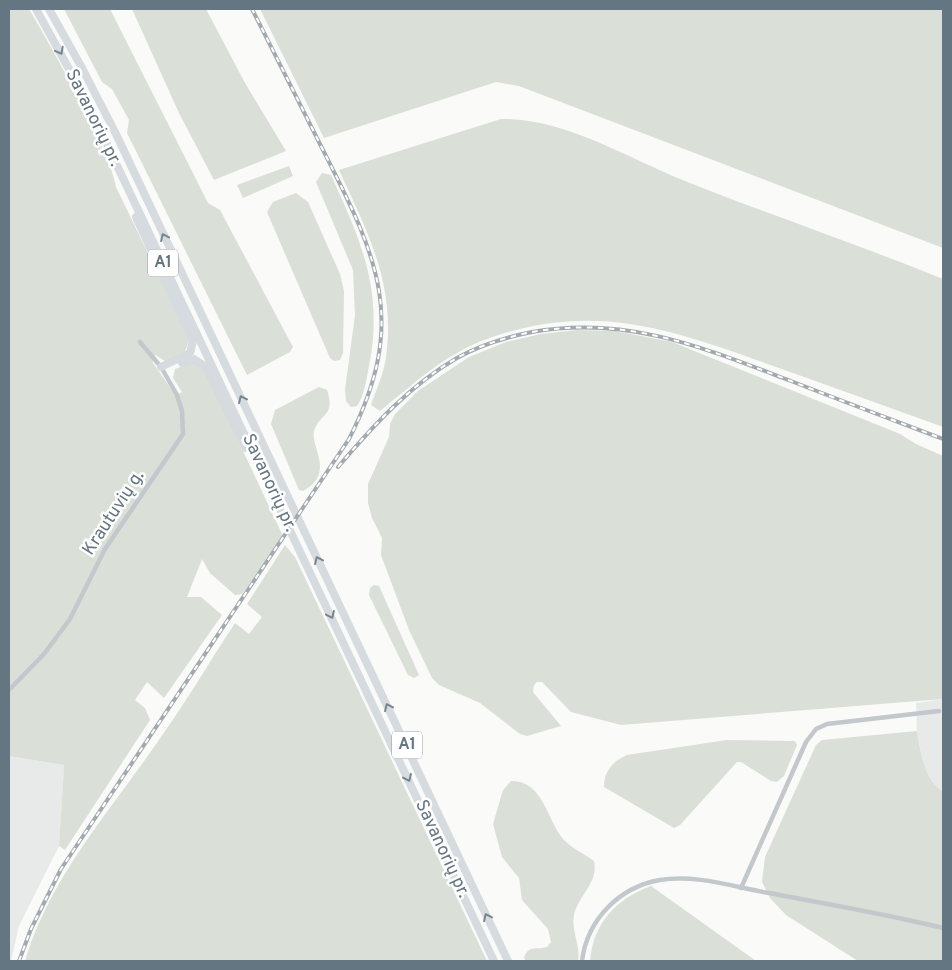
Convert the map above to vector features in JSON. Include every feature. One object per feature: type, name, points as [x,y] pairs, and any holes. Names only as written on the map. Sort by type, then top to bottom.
[{"type":"highway","name":"Savanorių pr.","points":[[36,9],[85,98],[494,961]]},
{"type":"highway","name":"Savanorių pr.","points":[[49,9],[116,134],[508,961]]},
{"type":"highway","points":[[85,98],[193,341],[190,353],[163,370]]},
{"type":"highway","points":[[163,370],[194,359],[206,367],[250,456],[286,520]]},
{"type":"street","name":"Krautuvių g.","points":[[9,690],[44,654],[70,619],[104,549],[183,434],[184,426],[177,395],[163,370],[140,342]]},
{"type":"street","points":[[741,888],[806,742],[816,729],[826,724],[939,711]]},
{"type":"street","points":[[582,961],[585,944],[596,921],[605,910],[632,889],[645,884],[674,879],[706,881],[943,928]]},
{"type":"shaded area","points":[[9,9],[29,9],[54,53],[102,149],[112,171],[116,187],[188,336],[189,341],[184,354],[165,361],[155,355],[152,358],[153,363],[176,396],[182,392],[173,378],[175,369],[193,362],[204,368],[283,536],[242,594],[235,595],[210,573],[202,559],[187,597],[201,597],[222,615],[164,698],[147,682],[135,700],[145,708],[150,720],[65,850],[59,846],[64,765],[9,756]]},
{"type":"shaded area","points":[[64,9],[110,9],[208,203],[220,210],[293,347],[290,352],[247,375],[127,133],[129,120],[112,89],[102,82]]},
{"type":"shaded area","points":[[132,9],[206,9],[245,83],[286,151],[214,180],[179,113]]},
{"type":"shaded area","points":[[260,9],[943,9],[943,248],[519,86],[496,82],[324,138]]},
{"type":"shaded area","points":[[501,119],[524,120],[570,131],[680,179],[943,279],[943,427],[740,354],[667,331],[632,324],[596,321],[559,322],[520,329],[479,342],[439,364],[380,411],[371,405],[382,375],[386,357],[387,306],[377,260],[339,170]]},
{"type":"shaded area","points":[[289,166],[293,176],[243,198],[237,185]]},
{"type":"shaded area","points":[[322,173],[331,175],[352,222],[367,267],[374,314],[373,339],[365,387],[357,406],[351,407],[346,401],[345,390],[355,315],[353,270],[316,182]]},
{"type":"shaded area","points":[[296,193],[308,202],[340,274],[344,291],[343,353],[340,360],[334,361],[330,358],[267,212],[273,202]]},
{"type":"shaded area","points":[[577,330],[615,331],[672,342],[900,434],[916,444],[943,456],[943,699],[621,725],[571,712],[542,682],[537,682],[534,685],[533,692],[561,726],[527,736],[520,734],[480,703],[439,685],[432,678],[409,630],[381,555],[382,538],[372,518],[368,503],[368,484],[389,437],[390,424],[395,414],[418,391],[469,357],[506,342],[541,334]]},
{"type":"shaded area","points":[[319,387],[327,390],[330,404],[329,409],[315,428],[314,435],[320,467],[319,476],[313,484],[303,491],[299,490],[271,424],[275,410]]},
{"type":"shaded area","points":[[285,545],[295,557],[487,961],[25,961],[35,931],[80,850],[165,732],[235,623],[249,634],[262,617],[247,604]]},
{"type":"shaded area","points":[[374,585],[379,586],[419,675],[414,678],[408,675],[369,595],[370,588]]},
{"type":"shaded area","points":[[943,699],[943,792],[936,787],[924,768],[917,731],[916,703]]},
{"type":"shaded area","points":[[917,731],[927,772],[931,780],[943,792],[943,961],[858,961],[786,915],[770,898],[762,882],[765,857],[816,745],[822,740]]},
{"type":"shaded area","points":[[727,740],[795,741],[797,745],[784,776],[777,782],[771,781],[741,762],[737,762],[680,825],[674,828],[604,787],[604,781],[610,767],[627,755]]},
{"type":"shaded area","points":[[9,756],[64,765],[59,846],[19,926],[11,961],[9,961]]},
{"type":"shaded area","points":[[511,781],[521,782],[529,786],[542,800],[563,839],[594,861],[594,876],[576,908],[573,921],[579,955],[578,961],[526,961],[524,958],[528,951],[547,947],[551,942],[548,929],[522,900],[519,878],[502,857],[493,824],[503,790]]},
{"type":"shaded area","points":[[651,886],[756,961],[590,961],[596,935],[608,914],[627,898]]},
{"type":"railway","points":[[19,961],[31,929],[61,869],[349,439],[367,398],[378,360],[382,326],[379,292],[372,260],[343,191],[252,9]]},
{"type":"railway","points":[[338,467],[393,407],[424,381],[457,358],[484,345],[513,336],[567,328],[633,331],[696,347],[943,439]]}]
